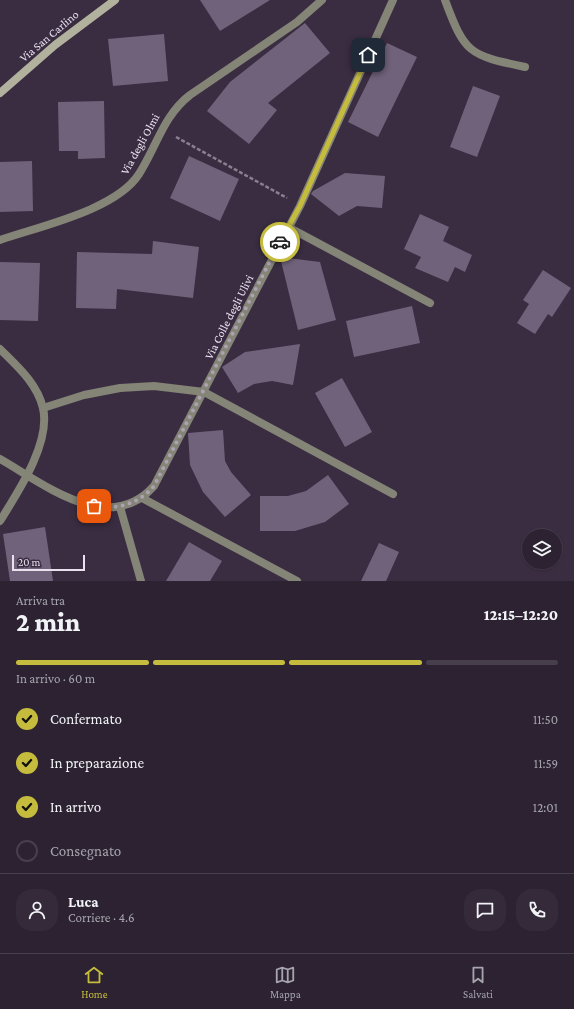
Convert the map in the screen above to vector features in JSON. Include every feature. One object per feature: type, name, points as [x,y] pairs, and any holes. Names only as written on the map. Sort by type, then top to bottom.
[{"type":"street","name":"Via San Carlino","points":[[0,93],[55,45],[115,0]]},
{"type":"street","name":"Via degli Olmi","points":[[0,240],[92,209],[123,192],[138,175],[161,129],[175,107],[297,22],[322,0]]},
{"type":"street","name":"Via Colle degli Ulivi","points":[[0,459],[76,502],[104,508],[120,506],[142,498],[158,480],[300,206],[393,0]]},
{"type":"street","points":[[445,0],[459,35],[471,50],[496,61],[525,67]]},
{"type":"street","points":[[288,227],[430,304]]},
{"type":"street","points":[[0,349],[31,382],[43,408],[43,428],[28,475],[0,521]]},
{"type":"street","points":[[43,408],[84,395],[120,388],[154,386],[204,392],[393,494]]},
{"type":"street","points":[[142,498],[297,581]]},
{"type":"street","points":[[120,506],[140,581]]},
{"type":"path","points":[[161,129],[300,206]]},
{"type":"building","points":[[200,0],[270,0],[220,31]]},
{"type":"building","points":[[305,23],[330,53],[268,103],[277,110],[249,144],[207,111],[230,82]]},
{"type":"building","points":[[164,34],[168,81],[113,86],[108,39]]},
{"type":"building","points":[[387,43],[417,57],[378,137],[348,122]]},
{"type":"building","points":[[473,86],[500,96],[477,157],[450,147]]},
{"type":"building","points":[[104,101],[105,158],[78,159],[78,151],[59,151],[58,102]]},
{"type":"building","points":[[189,156],[239,179],[220,221],[170,198]]},
{"type":"building","points":[[32,161],[33,211],[0,212],[0,162]]},
{"type":"building","points":[[345,173],[385,176],[382,208],[357,206],[339,216],[311,194],[313,191]]},
{"type":"building","points":[[420,214],[449,227],[443,241],[472,255],[465,272],[455,267],[448,282],[415,268],[421,257],[404,249]]},
{"type":"building","points":[[153,241],[199,247],[193,298],[117,289],[116,309],[76,308],[77,252],[152,254]]},
{"type":"building","points":[[280,257],[320,262],[336,320],[298,330]]},
{"type":"building","points":[[0,262],[40,263],[38,321],[0,320]]},
{"type":"building","points":[[543,270],[571,288],[552,317],[548,314],[535,334],[517,323],[529,304],[523,300]]},
{"type":"building","points":[[412,306],[420,343],[354,357],[346,321]]},
{"type":"building","points":[[300,344],[293,385],[272,381],[254,384],[238,393],[222,367],[245,352]]},
{"type":"building","points":[[342,378],[372,432],[345,447],[315,393]]},
{"type":"building","points":[[223,430],[225,461],[231,472],[251,495],[225,517],[203,492],[190,465],[188,433]]},
{"type":"building","points":[[328,475],[349,504],[325,522],[295,531],[260,531],[260,496],[288,496],[306,491]]},
{"type":"building","points":[[45,527],[53,581],[10,581],[3,534]]},
{"type":"building","points":[[189,542],[222,561],[210,581],[166,581]]},
{"type":"building","points":[[379,543],[399,552],[386,581],[361,581]]},
{"type":"way so far","points":[[94,506],[104,508],[127,505],[142,498],[154,486],[280,242]]},
{"type":"route","points":[[280,242],[300,206],[368,55]]}]
